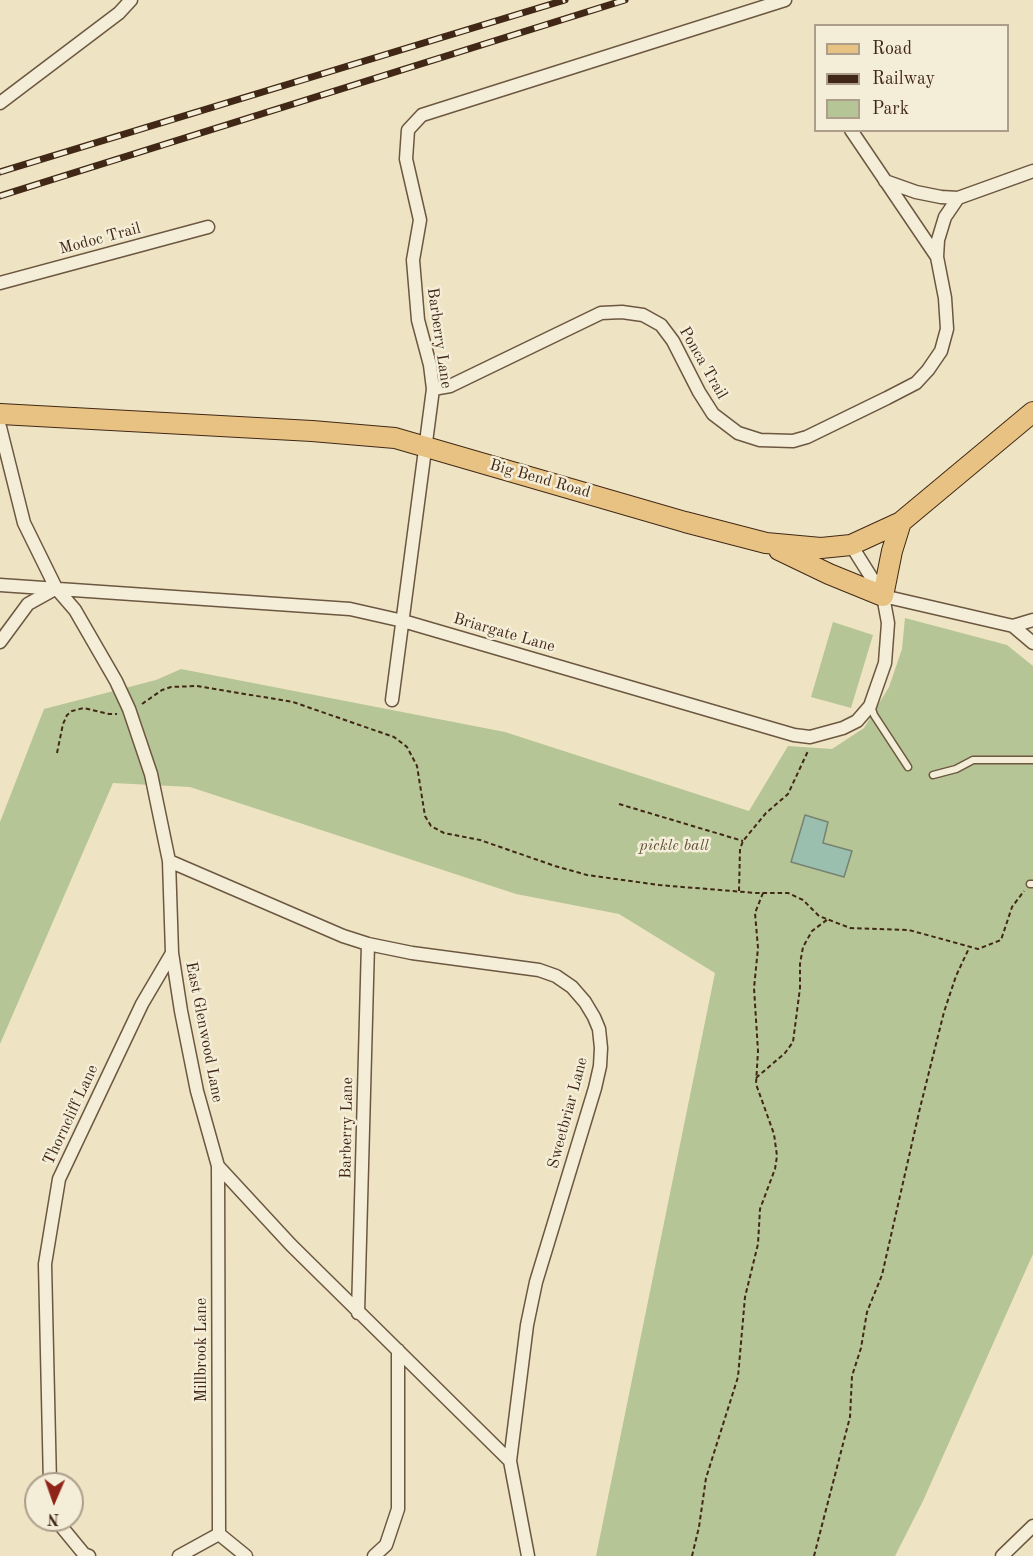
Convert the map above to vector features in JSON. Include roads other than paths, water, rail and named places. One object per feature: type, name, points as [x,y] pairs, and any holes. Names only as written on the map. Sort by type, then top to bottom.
[{"type":"main road","name":"Big Bend Road","points":[[0,414],[332,432],[395,438],[685,522],[766,543],[821,548],[851,545],[901,522],[1033,412]]},
{"type":"main road","points":[[766,543],[829,574],[883,596],[892,551],[901,522]]},
{"type":"street","points":[[0,103],[118,13],[131,0]]},
{"type":"street","name":"Barberry Lane","points":[[392,700],[433,388],[430,365],[418,321],[413,260],[420,220],[406,159],[408,130],[422,115],[785,0]]},
{"type":"street","name":"Ponca Trail","points":[[852,132],[936,257]]},
{"type":"street","points":[[885,181],[915,192],[958,198],[1033,171]]},
{"type":"street","name":"Ponca Trail","points":[[433,388],[450,386],[601,313],[622,312],[643,315],[661,325],[673,340],[699,392],[713,414],[738,433],[760,440],[793,441],[807,437],[916,383],[941,351],[947,323],[945,298],[936,257],[945,217],[958,198]]},
{"type":"street","name":"Modoc Trail","points":[[0,283],[208,227]]},
{"type":"street","name":"East Glenwood Lane","points":[[0,427],[24,524],[56,588],[75,610],[116,681],[129,709],[151,774],[169,861],[172,953],[197,1091],[218,1166],[358,1313],[510,1461]]},
{"type":"street","points":[[851,545],[883,596],[888,623],[885,663],[870,706]]},
{"type":"street","name":"Briargate Lane","points":[[0,585],[350,609],[403,621],[794,735],[826,734],[857,721],[870,706]]},
{"type":"street","points":[[0,642],[28,604],[56,588]]},
{"type":"street","points":[[883,596],[1013,626],[1033,643]]},
{"type":"street","points":[[1013,626],[1033,620]]},
{"type":"street","name":"Sweetbriar Lane","points":[[169,861],[343,936],[368,944],[412,953],[539,970],[556,976],[572,987],[585,1002],[599,1029],[601,1048],[596,1088],[536,1282],[527,1325],[510,1461]]},
{"type":"street","name":"Barberry Lane","points":[[358,1313],[368,944]]},
{"type":"street","name":"Thorncliff Lane","points":[[50,1472],[45,1264],[59,1179],[142,1004],[172,953]]},
{"type":"street","name":"Millbrook Lane","points":[[218,1166],[219,1534]]},
{"type":"street","points":[[374,1556],[386,1545],[398,1509],[398,1350]]},
{"type":"street","points":[[510,1461],[528,1556]]},
{"type":"street","points":[[1002,1556],[1033,1526]]},
{"type":"street","points":[[66,1532],[84,1554],[89,1556]]},
{"type":"street","points":[[179,1556],[219,1534],[246,1556]]},
{"type":"lane","points":[[870,706],[908,767]]},
{"type":"lane","points":[[933,775],[956,769],[973,760],[1033,760]]},
{"type":"railway","points":[[0,172],[565,0]]},
{"type":"railway","points":[[0,196],[625,0]]},
{"type":"park label","name":"pickle ball","points":[[674,846]]}]
